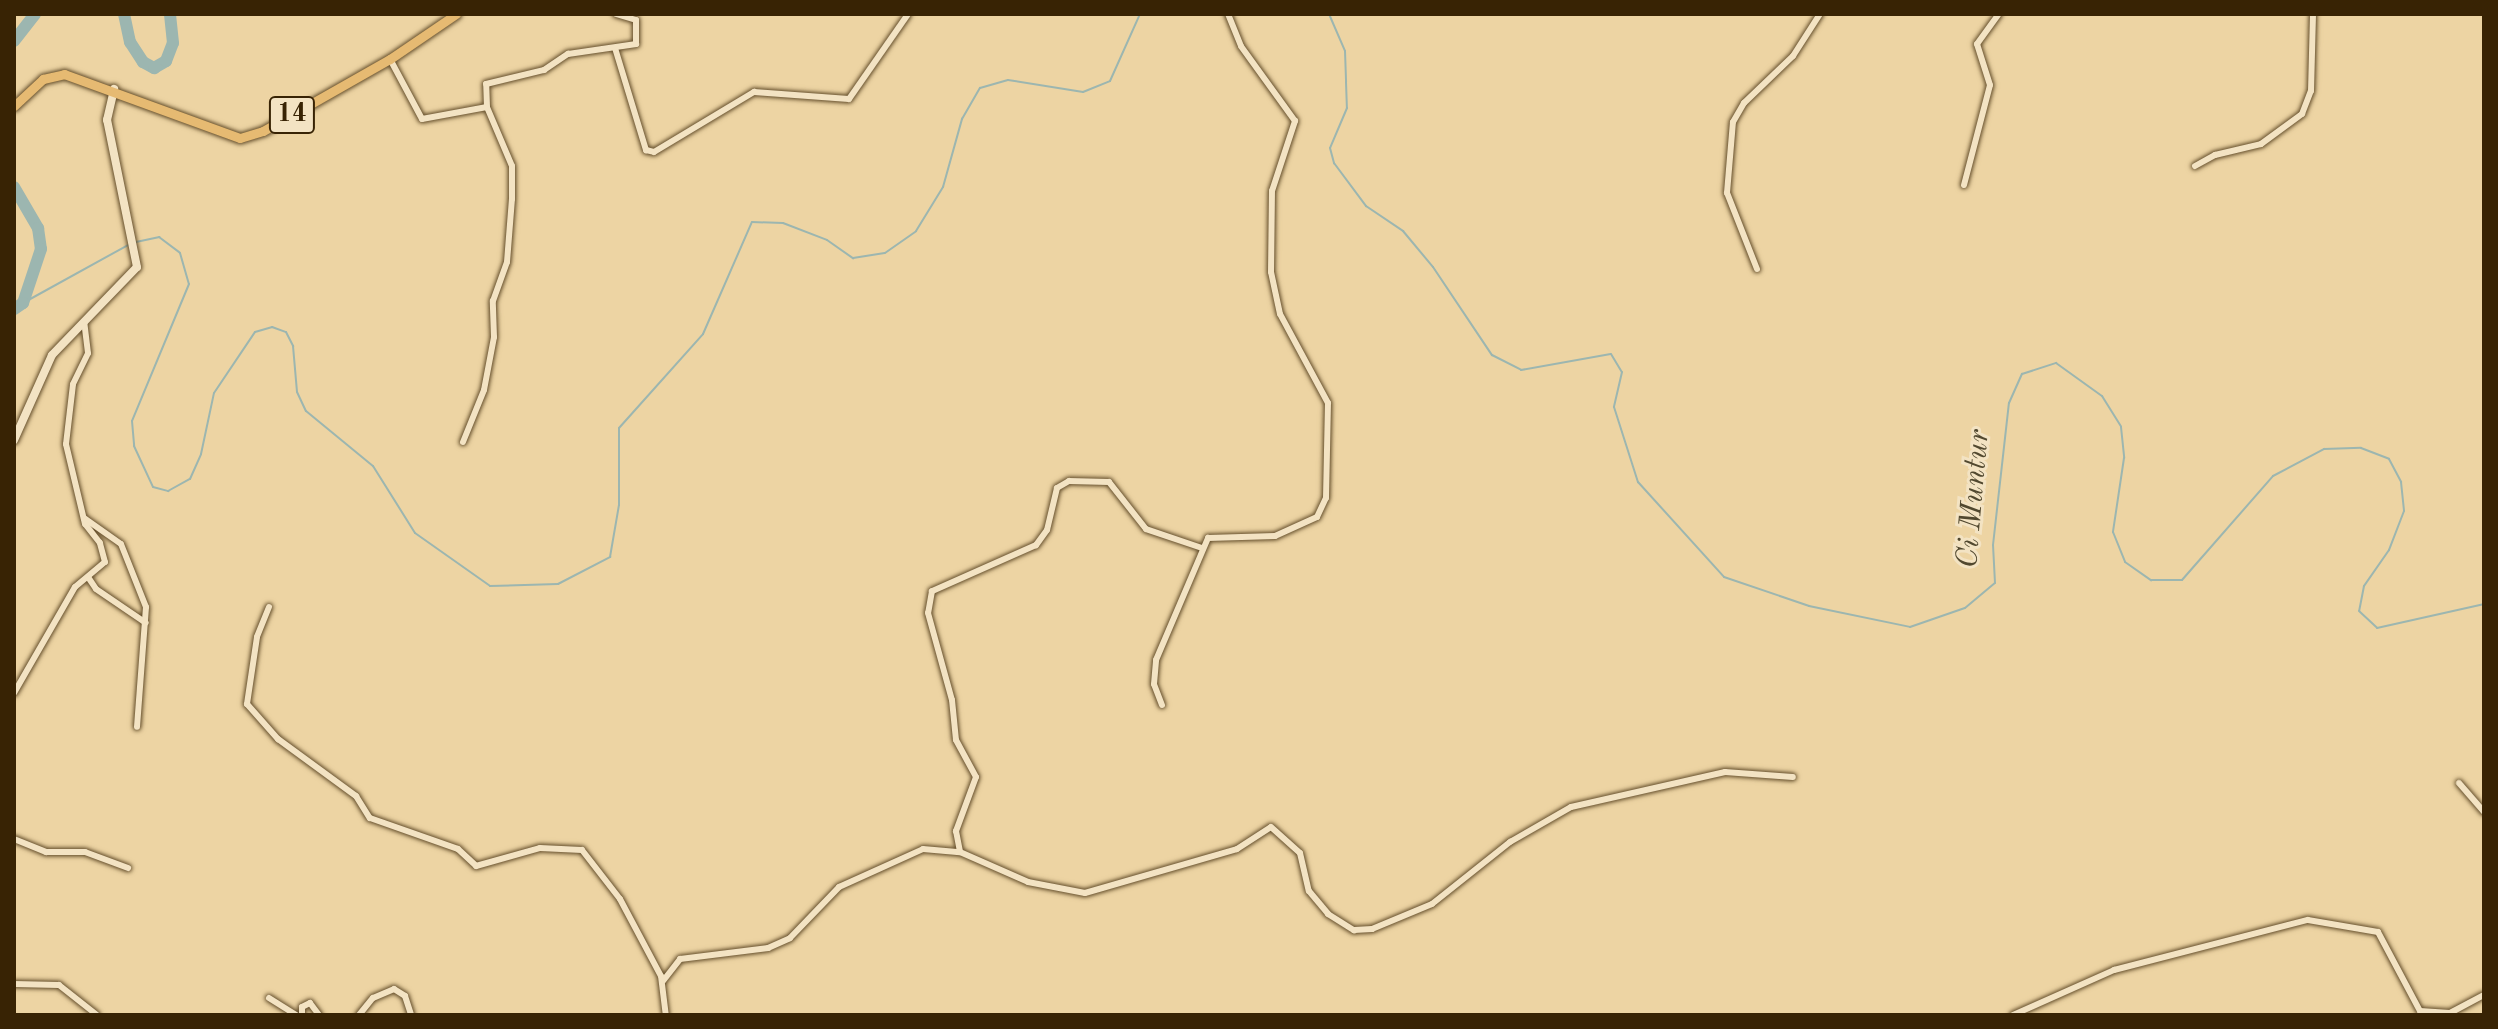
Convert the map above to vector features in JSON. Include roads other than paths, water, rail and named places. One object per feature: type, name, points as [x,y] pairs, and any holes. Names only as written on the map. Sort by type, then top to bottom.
[{"type":"highway","name":"14","points":[[14,106],[35,84],[57,74],[114,89],[203,128],[240,138],[263,131],[390,59],[456,14]]},
{"type":"main road","points":[[14,440],[52,355],[130,277],[136,258],[107,120],[114,89]]},
{"type":"street","points":[[463,442],[478,410],[489,366],[492,309],[507,266],[512,199],[511,163],[487,107],[489,80],[534,73],[568,54],[615,48],[638,41],[636,20],[616,14]]},
{"type":"street","points":[[615,48],[646,150],[654,152],[754,92],[849,99],[908,14]]},
{"type":"street","points":[[1162,705],[1154,684],[1156,660],[1183,604],[1202,548],[1214,534],[1267,538],[1319,516],[1325,506],[1330,440],[1328,403],[1280,314],[1272,281],[1272,191],[1295,121],[1241,46],[1228,14]]},
{"type":"street","points":[[1757,269],[1727,193],[1733,122],[1741,107],[1793,56],[1820,14]]},
{"type":"street","points":[[1964,185],[1990,85],[1977,44],[1999,14]]},
{"type":"street","points":[[2195,166],[2209,157],[2261,144],[2302,114],[2311,91],[2313,14]]},
{"type":"street","points":[[390,59],[422,119],[487,107]]},
{"type":"street","points":[[14,693],[75,587],[105,562],[84,518],[66,444],[73,384],[88,353],[84,321]]},
{"type":"street","points":[[960,852],[955,837],[976,777],[956,740],[952,700],[928,613],[932,591],[1036,545],[1047,530],[1057,488],[1069,481],[1109,482],[1146,529],[1202,548]]},
{"type":"street","points":[[84,518],[121,544],[146,607],[137,727]]},
{"type":"street","points":[[88,577],[96,589],[146,623]]},
{"type":"street","points":[[269,607],[257,637],[247,704],[278,739],[356,796],[370,818],[458,849],[479,867],[540,848],[582,850],[620,899],[663,981],[666,1015]]},
{"type":"street","points":[[663,981],[680,959],[768,948],[790,938],[839,887],[923,849],[960,852],[1028,882],[1085,893],[1237,849],[1271,827],[1300,853],[1309,891],[1328,914],[1354,930],[1372,929],[1432,904],[1510,842],[1571,807],[1713,773],[1745,770],[1793,777]]},
{"type":"street","points":[[2459,783],[2484,812]]},
{"type":"street","points":[[14,839],[46,852],[85,852],[128,868]]},
{"type":"street","points":[[2013,1015],[2114,970],[2308,920],[2378,932],[2420,1011],[2450,1013],[2484,995]]},
{"type":"street","points":[[14,984],[59,985],[97,1015]]},
{"type":"street","points":[[359,1015],[373,998],[394,989],[405,996],[411,1015]]},
{"type":"street","points":[[269,998],[299,1015],[310,1003],[319,1015]]},
{"type":"waterway","points":[[14,41],[35,14]]},
{"type":"waterway","points":[[124,14],[130,42],[143,62],[154,68],[166,61],[173,43],[170,14]]},
{"type":"waterway","name":"Ci Muntur","points":[[136,242],[159,237],[180,253],[189,284],[132,421],[134,446],[153,487],[168,491],[190,479],[201,454],[214,393],[255,332],[272,327],[286,332],[293,346],[297,392],[306,411],[373,466],[415,533],[490,586],[558,584],[610,557],[619,505],[619,428],[703,334],[752,222],[783,223],[827,240],[853,258],[885,253],[916,231],[943,187],[962,119],[980,88],[1008,80],[1083,92],[1110,81],[1140,14]]},
{"type":"waterway","name":"Ci Muntur","points":[[1329,14],[1345,51],[1347,108],[1330,148],[1334,163],[1366,206],[1403,231],[1433,267],[1492,355],[1521,370],[1611,354],[1622,372],[1614,407],[1638,482],[1724,577],[1809,606],[1910,627],[1965,608],[1995,583],[1993,545],[2009,403],[2022,374],[2056,363],[2102,396],[2121,427],[2124,458],[2113,532],[2125,562],[2151,580],[2182,580],[2273,476],[2324,449],[2361,448],[2389,459],[2401,482],[2404,511],[2389,550],[2364,586],[2359,611],[2377,628],[2484,604]]},
{"type":"waterway","points":[[14,187],[38,228],[41,249],[23,303],[14,309]]},
{"type":"waterway","name":"Ci Muntur","points":[[23,303],[130,244]]}]
